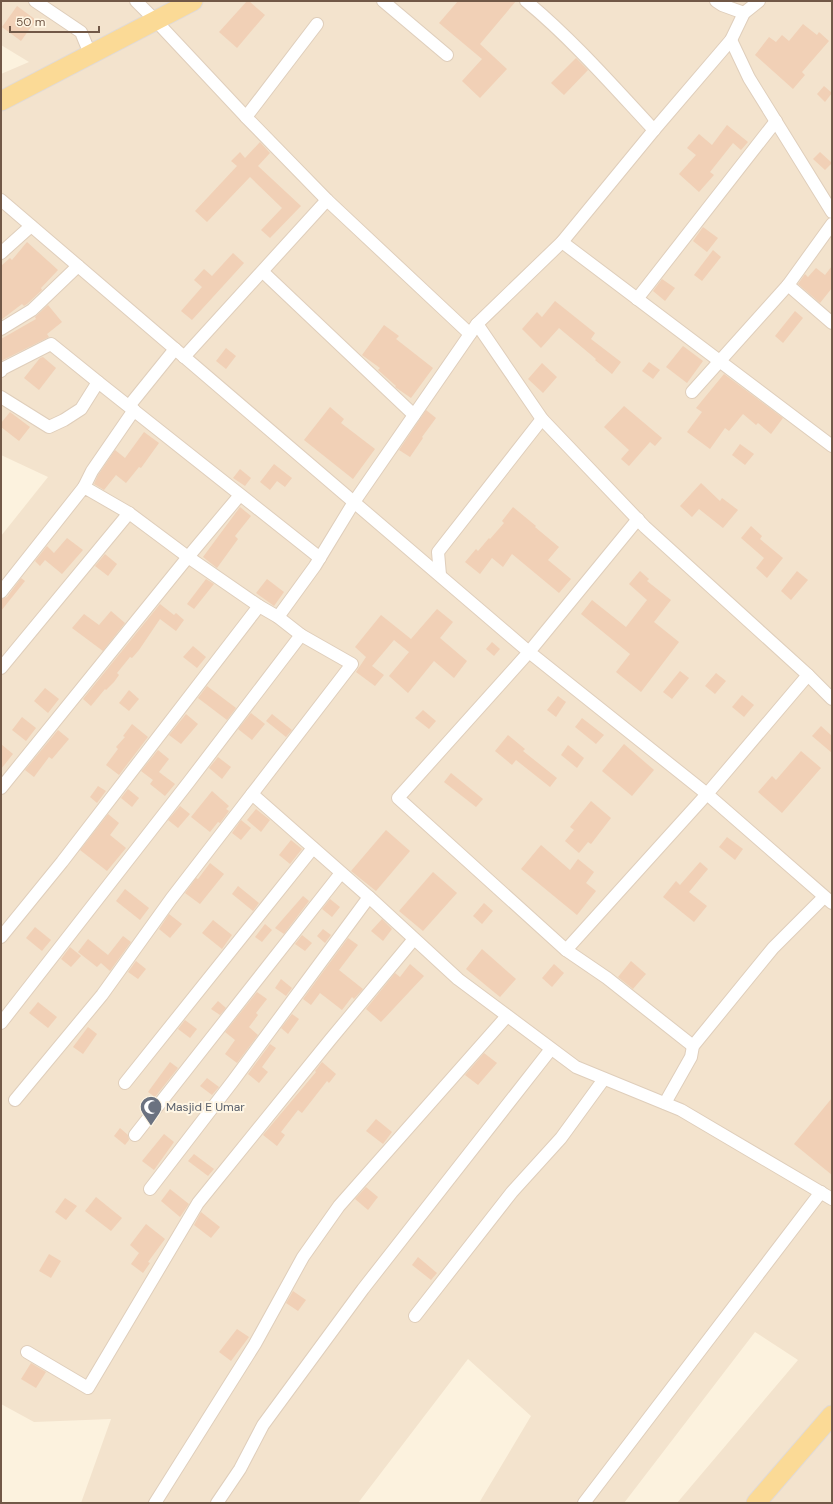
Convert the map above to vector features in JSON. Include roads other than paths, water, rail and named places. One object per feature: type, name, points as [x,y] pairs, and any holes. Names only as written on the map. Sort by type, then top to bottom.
[{"type":"main road","points":[[1,101],[193,1]]},
{"type":"main road","points":[[756,1503],[832,1415]]},
{"type":"street","points":[[35,1],[81,32],[90,54]]},
{"type":"street","points":[[136,1],[327,200],[473,329],[542,419],[638,520],[808,675],[832,699]]},
{"type":"street","points":[[383,1],[447,55]]},
{"type":"street","points":[[526,1],[557,27],[654,130]]},
{"type":"street","points":[[716,1],[722,5],[744,13]]},
{"type":"street","points":[[278,617],[320,558],[354,502],[473,329],[562,242],[654,130],[731,40],[744,13],[759,1]]},
{"type":"street","points":[[246,117],[317,24]]},
{"type":"street","points":[[731,40],[749,78],[832,212]]},
{"type":"street","points":[[636,299],[776,121]]},
{"type":"street","points":[[1,200],[529,652],[707,794],[828,900],[773,948],[693,1046],[691,1057],[665,1103]]},
{"type":"street","points":[[1,592],[84,487],[92,471],[132,408],[180,353],[263,272],[327,200]]},
{"type":"street","points":[[692,392],[788,285],[832,224]]},
{"type":"street","points":[[1,253],[31,226]]},
{"type":"street","points":[[562,242],[832,446]]},
{"type":"street","points":[[1,329],[32,310],[78,266]]},
{"type":"street","points":[[263,272],[414,415]]},
{"type":"street","points":[[788,285],[832,324]]},
{"type":"street","points":[[1,371],[2,369],[51,344],[320,558]]},
{"type":"street","points":[[1,397],[49,427],[64,420],[81,409],[98,382]]},
{"type":"street","points":[[440,575],[438,552],[542,419]]},
{"type":"street","points":[[16,1100],[102,995],[171,899],[352,664],[301,635],[278,617],[259,606],[188,557],[129,513],[84,487]]},
{"type":"street","points":[[1,788],[240,495]]},
{"type":"street","points":[[1,668],[129,513]]},
{"type":"street","points":[[638,520],[529,652],[398,798],[566,950],[607,978],[693,1046]]},
{"type":"street","points":[[1,936],[62,862],[259,606]]},
{"type":"street","points":[[1,1023],[184,789],[301,635]]},
{"type":"street","points":[[566,950],[707,794],[808,675]]},
{"type":"street","points":[[252,794],[458,978],[576,1067],[681,1110],[832,1198]]},
{"type":"street","points":[[125,1083],[312,848]]},
{"type":"street","points":[[135,1135],[342,873]]},
{"type":"street","points":[[150,1189],[233,1081],[369,897]]},
{"type":"street","points":[[26,1352],[88,1388],[198,1203],[414,939]]},
{"type":"street","points":[[155,1503],[255,1344],[303,1257],[339,1206],[507,1016]]},
{"type":"street","points":[[218,1503],[240,1469],[263,1425],[358,1295],[551,1049]]},
{"type":"street","points":[[415,1316],[512,1192],[561,1138],[604,1079]]},
{"type":"street","points":[[584,1503],[821,1192]]},
{"type":"place","name":"Masjid E Umar","points":[[151,1126]]}]
